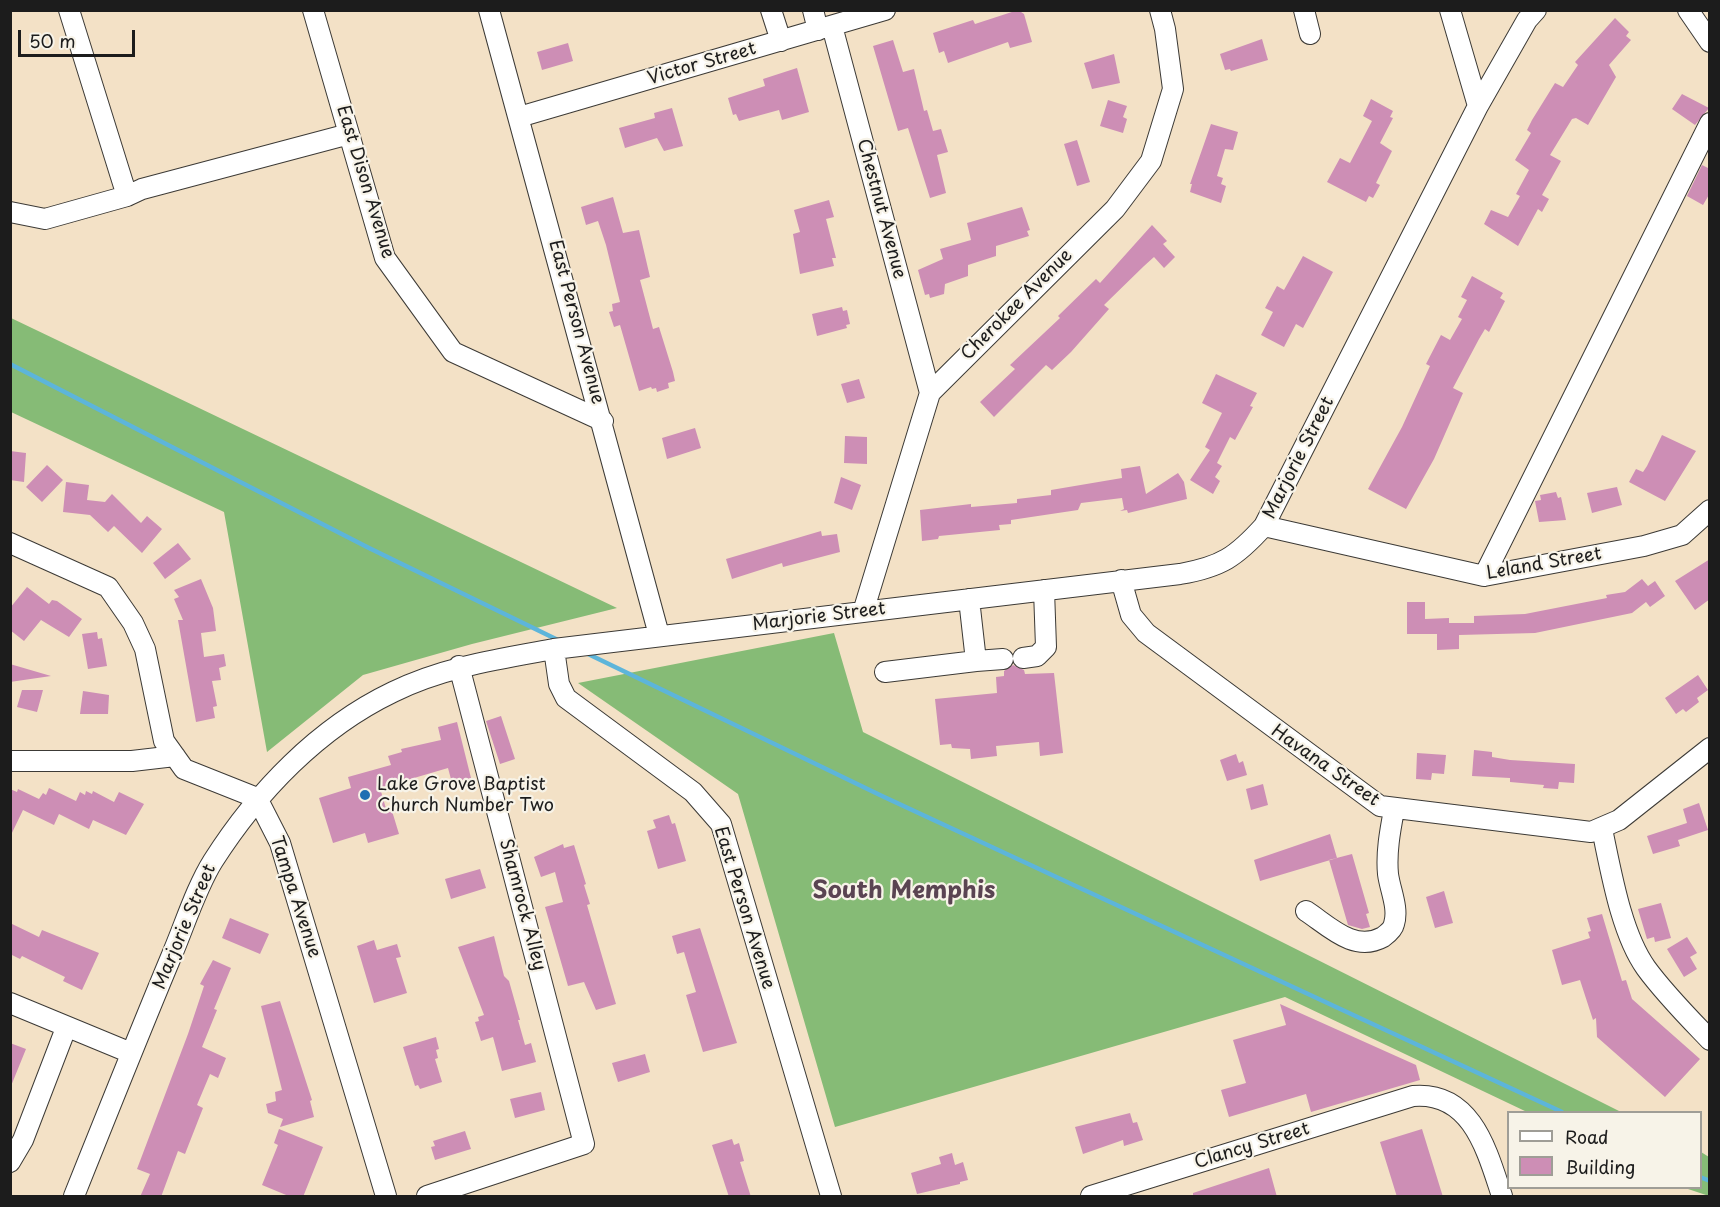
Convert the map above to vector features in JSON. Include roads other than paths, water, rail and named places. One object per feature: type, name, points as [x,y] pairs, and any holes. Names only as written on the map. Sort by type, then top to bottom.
[{"type":"street","points":[[69,10],[128,196]]},
{"type":"street","name":"East Dison Avenue","points":[[313,10],[385,258],[453,352],[603,421]]},
{"type":"street","name":"East Person Avenue","points":[[489,10],[603,421],[659,635]]},
{"type":"street","points":[[771,10],[781,41]]},
{"type":"street","name":"Chestnut Avenue","points":[[813,10],[825,28],[930,393]]},
{"type":"street","name":"Victor Street","points":[[519,117],[885,10]]},
{"type":"street","name":"Cherokee Avenue","points":[[862,612],[930,393],[1115,209],[1151,161],[1173,88],[1165,29],[1160,10]]},
{"type":"street","points":[[1304,10],[1311,34]]},
{"type":"street","points":[[1450,10],[1478,106]]},
{"type":"street","name":"Marjorie Street","points":[[74,1197],[131,1053],[211,863],[257,798],[305,751],[349,718],[392,692],[459,666],[554,649],[1180,574],[1219,566],[1247,544],[1264,526],[1478,106],[1515,38],[1536,10]]},
{"type":"street","points":[[1688,10],[1710,42]]},
{"type":"street","points":[[1484,576],[1710,123]]},
{"type":"street","points":[[10,212],[45,219],[128,196],[142,189],[349,134]]},
{"type":"street","name":"Leland Street","points":[[1264,526],[1484,576],[1644,546],[1682,535],[1710,510]]},
{"type":"street","points":[[10,543],[108,587],[133,623],[145,649],[164,741],[184,769],[257,798]]},
{"type":"street","name":"Havana Street","points":[[1121,580],[1131,615],[1146,633],[1362,795],[1380,806],[1394,810],[1579,832],[1602,829],[1619,820],[1710,748]]},
{"type":"street","points":[[1023,658],[1037,656],[1046,647],[1044,590]]},
{"type":"street","points":[[969,599],[976,661]]},
{"type":"street","name":"East Person Avenue","points":[[554,649],[559,684],[567,698],[693,792],[721,825],[831,1197]]},
{"type":"street","points":[[885,672],[1002,659]]},
{"type":"street","name":"Shamrock Alley","points":[[428,1197],[584,1144],[459,666]]},
{"type":"street","points":[[10,761],[132,761],[175,756]]},
{"type":"street","name":"Tampa Avenue","points":[[257,798],[280,843],[380,1194]]},
{"type":"street","points":[[1306,911],[1346,938],[1360,944],[1374,942],[1387,935],[1394,926],[1395,913],[1388,866],[1394,810]]},
{"type":"street","points":[[1602,829],[1620,904],[1636,952],[1646,968],[1710,1040]]},
{"type":"street","points":[[10,1003],[131,1053]]},
{"type":"street","points":[[10,1162],[23,1140],[66,1028]]},
{"type":"street","name":"Clancy Street","points":[[1091,1197],[1413,1096],[1442,1098],[1455,1105],[1469,1119],[1489,1157],[1502,1197]]},
{"type":"waterway","points":[[10,364],[369,548],[560,641]]},
{"type":"waterway","points":[[584,652],[882,796],[1560,1111]]},
{"type":"waterway","points":[[1702,1178],[1710,1181]]},
{"type":"place","name":"Lake Grove Baptist Church Number Two","points":[[365,795]]},
{"type":"district","name":"South Memphis","points":[[904,891]]}]
